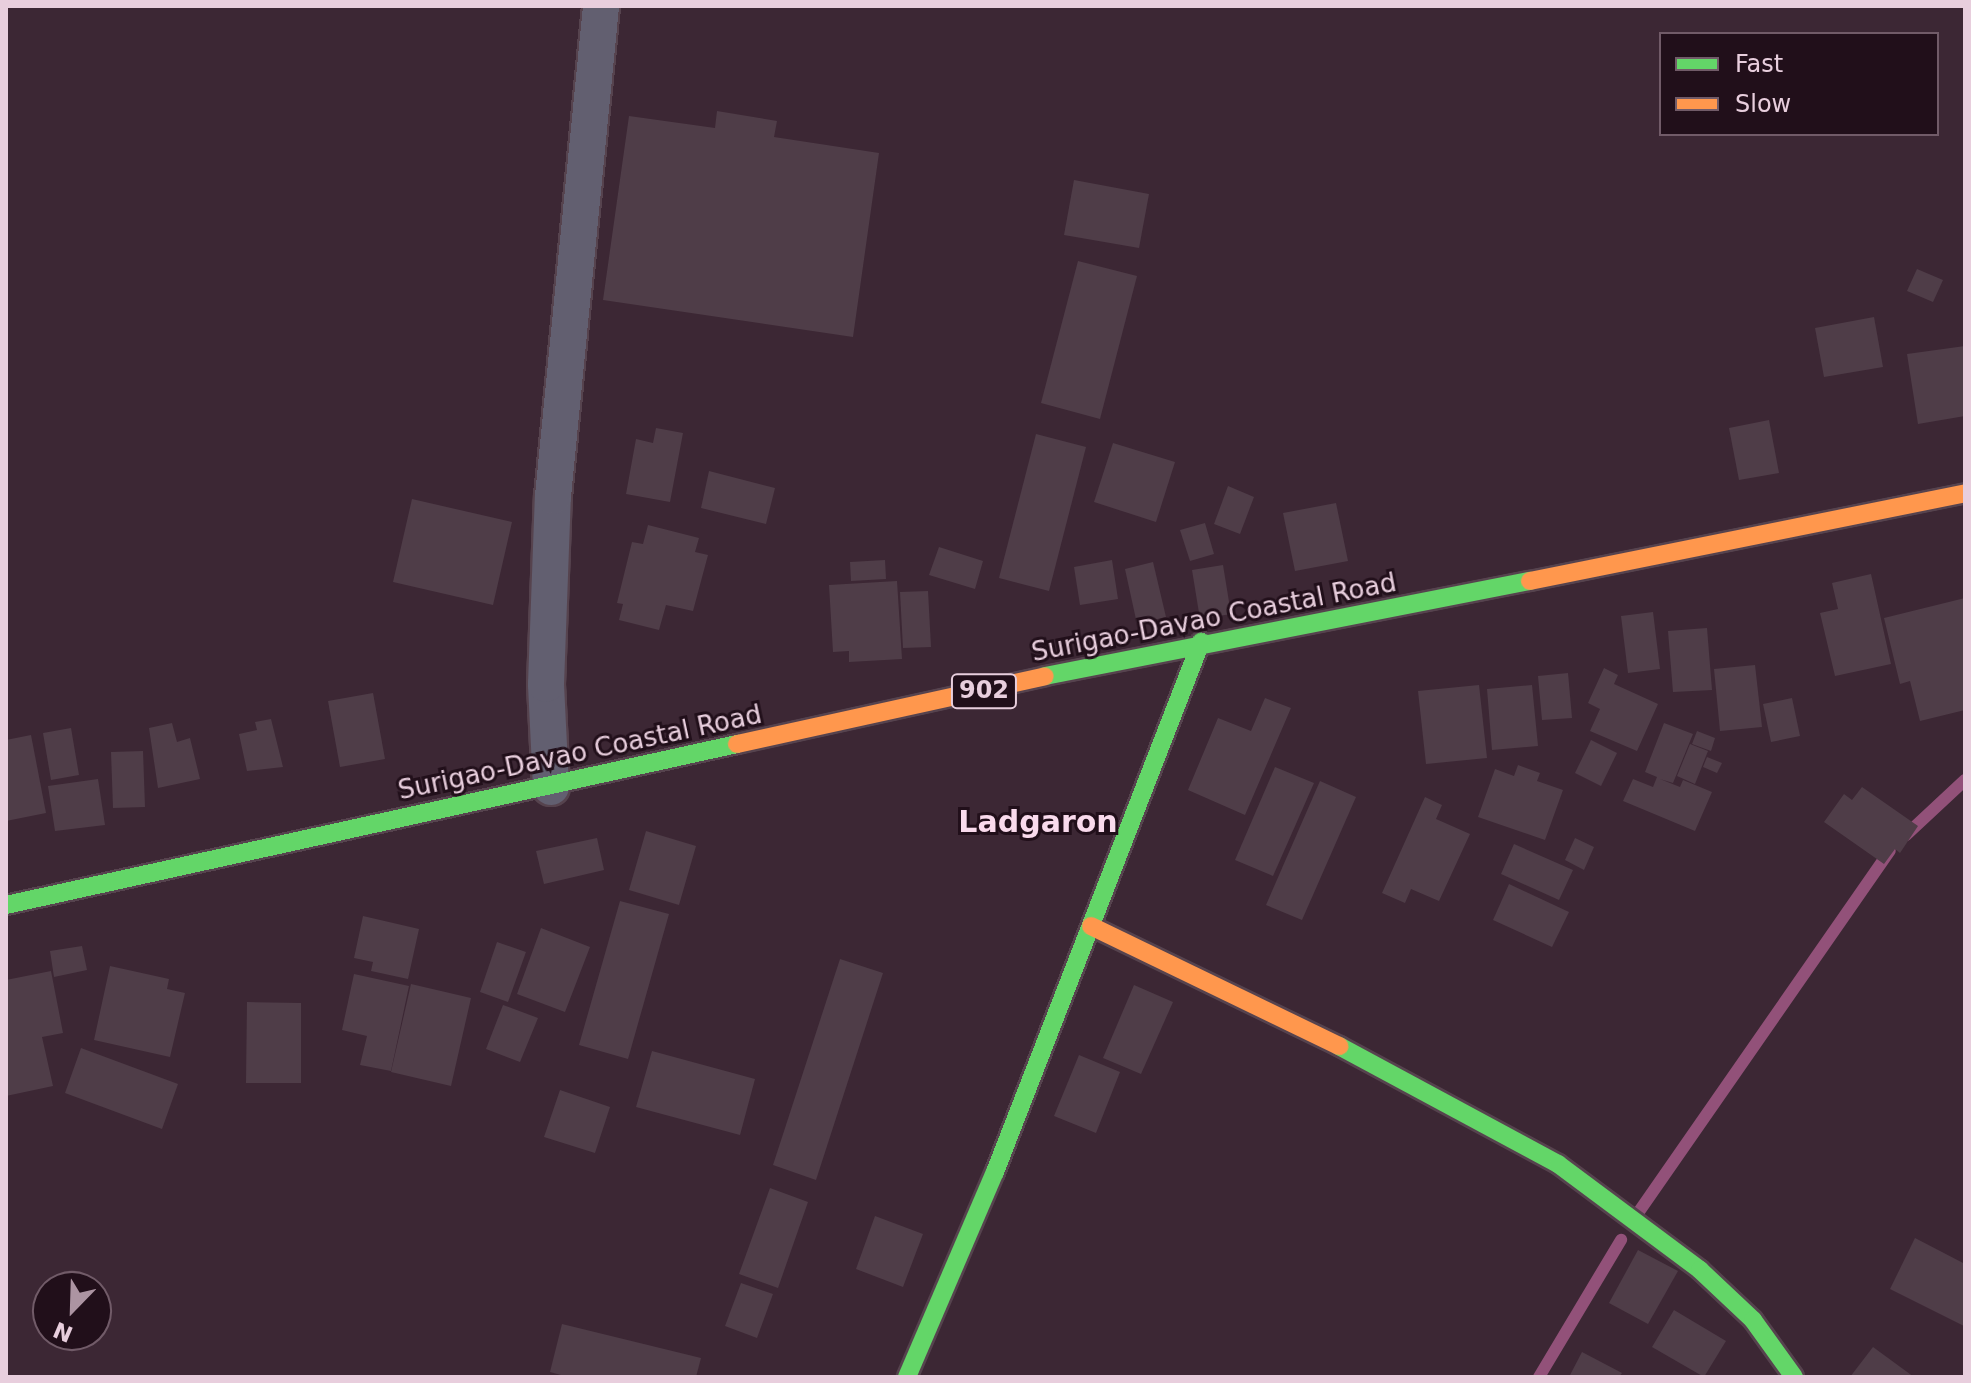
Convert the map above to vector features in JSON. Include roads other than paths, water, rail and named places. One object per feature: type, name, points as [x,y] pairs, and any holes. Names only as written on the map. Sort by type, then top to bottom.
[{"type":"main road","name":"Surigao-Davao Coastal Road","points":[[6,905],[1201,642],[1428,602],[1965,493]]},
{"type":"main road","points":[[907,1377],[1091,926],[1201,642]]},
{"type":"main road","points":[[1091,926],[1416,1084],[1558,1164],[1700,1270],[1753,1320],[1794,1377]]},
{"type":"street","points":[[551,787],[546,684],[553,496],[601,6]]},
{"type":"waterway","points":[[1906,835],[1965,780]]},
{"type":"waterway","points":[[1638,1213],[1890,851]]},
{"type":"waterway","points":[[1539,1377],[1621,1240]]},
{"type":"district","name":"Ladgaron","points":[[1038,822]]}]
